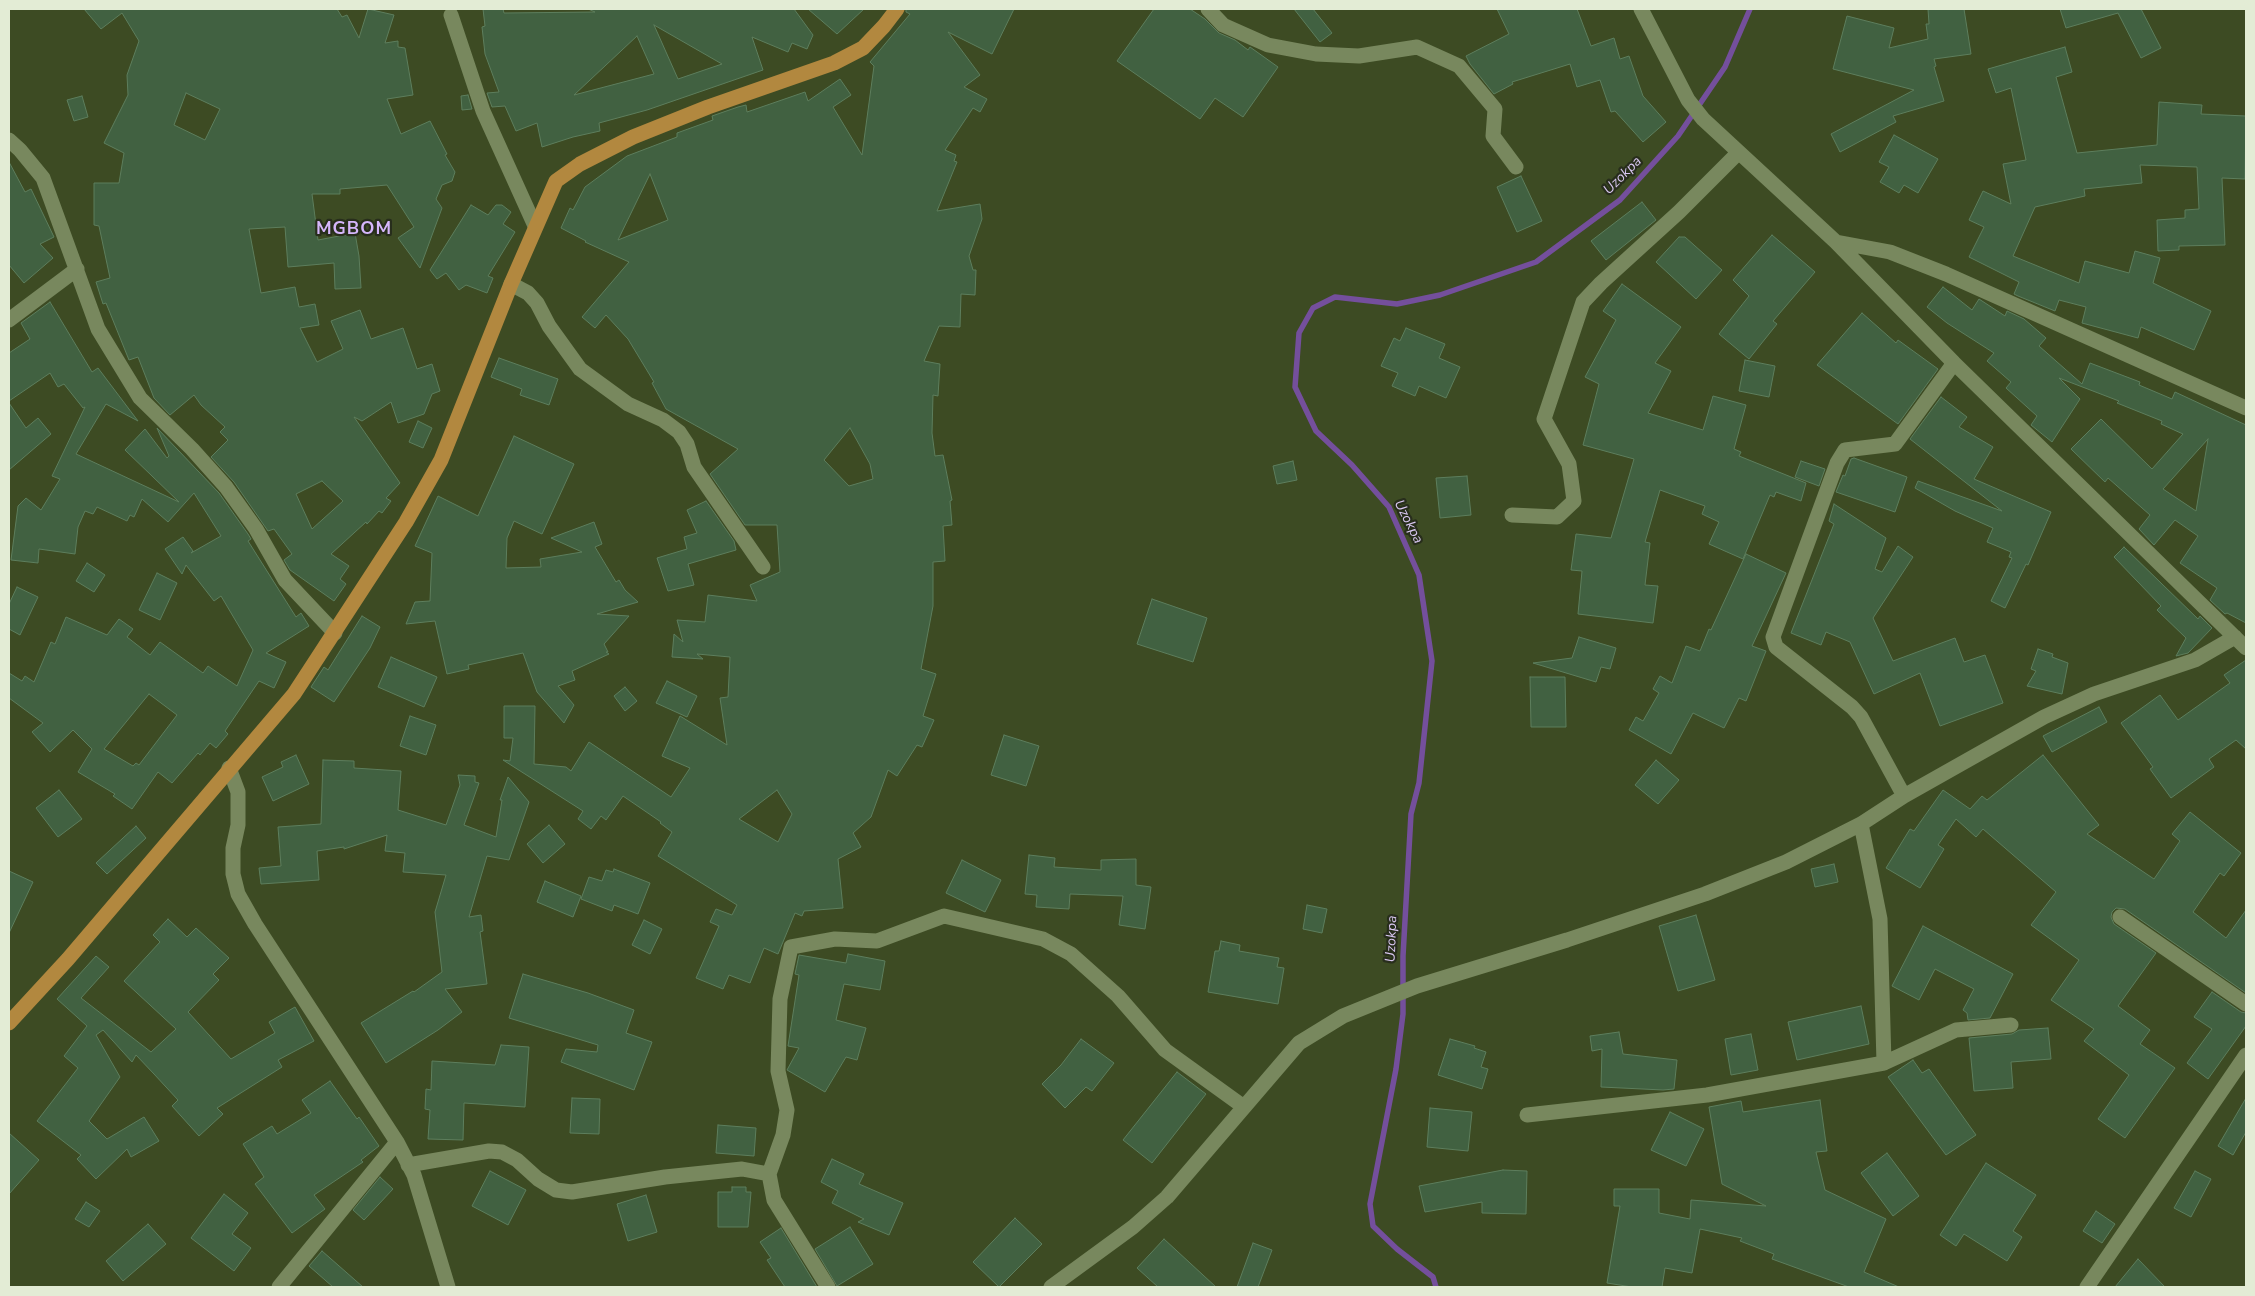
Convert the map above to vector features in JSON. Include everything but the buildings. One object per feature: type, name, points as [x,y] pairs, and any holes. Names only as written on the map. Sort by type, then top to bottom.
[{"type":"main road","points":[[9,1024],[68,959],[294,694],[335,633],[406,522],[441,460],[511,284],[556,181],[580,164],[633,136],[708,107],[834,63],[863,48],[897,9]]},
{"type":"street","points":[[1208,9],[1223,24],[1268,45],[1316,54],[1358,56],[1417,47],[1459,66],[1495,109],[1493,136],[1516,167]]},
{"type":"street","points":[[1051,1287],[1134,1226],[1167,1197],[1299,1043],[1343,1016],[1417,986],[1567,940],[1705,894],[1786,862],[1861,824],[1904,796],[2044,717],[2094,694],[2195,660],[2241,642],[1954,363],[1836,242],[1738,153],[1704,119],[1688,100],[1641,9]]},
{"type":"street","points":[[451,15],[483,111],[535,226]]},
{"type":"street","points":[[9,140],[20,150],[43,178],[98,329],[140,398],[192,449],[226,487],[256,529],[285,580],[335,633]]},
{"type":"street","points":[[1512,515],[1557,517],[1574,501],[1570,464],[1544,419],[1583,302],[1601,283],[1679,212],[1738,153]]},
{"type":"street","points":[[1836,242],[1890,252],[1946,274],[2246,408]]},
{"type":"street","points":[[9,320],[77,269]]},
{"type":"street","points":[[511,284],[528,292],[537,303],[549,326],[580,369],[628,404],[663,420],[679,432],[688,444],[694,467],[763,566]]},
{"type":"street","points":[[1904,796],[1861,717],[1852,706],[1776,647],[1773,637],[1837,463],[1845,450],[1896,444],[1954,363]]},
{"type":"street","points":[[229,768],[238,792],[238,825],[233,848],[233,874],[238,894],[254,924],[397,1142],[414,1175],[448,1287]]},
{"type":"street","points":[[1861,824],[1880,920],[1884,1063]]},
{"type":"street","points":[[828,1287],[774,1200],[769,1174],[783,1135],[786,1110],[778,1071],[780,1008],[791,947],[835,939],[877,941],[944,916],[1044,939],[1071,954],[1118,996],[1165,1050],[1244,1107]]},
{"type":"street","points":[[2120,918],[2246,1004]]},
{"type":"street","points":[[1527,1115],[1707,1095],[1884,1063],[1956,1030],[2011,1025]]},
{"type":"street","points":[[2087,1287],[2246,1055]]},
{"type":"street","points":[[279,1287],[397,1142]]},
{"type":"street","points":[[408,1165],[488,1151],[502,1152],[517,1160],[538,1179],[556,1190],[572,1192],[665,1177],[742,1168],[769,1174]]},
{"type":"waterway","name":"Uzokpa","points":[[1436,1287],[1433,1277],[1397,1249],[1373,1226],[1370,1204],[1396,1069],[1403,1014],[1403,956],[1411,814],[1419,783],[1432,661],[1419,575],[1389,507],[1352,465],[1316,431],[1295,387],[1299,333],[1313,308],[1335,297],[1397,304],[1440,295],[1536,262],[1620,200],[1678,136],[1725,67],[1750,9]]},
{"type":"district","name":"MGBOM","points":[[354,230]]}]
